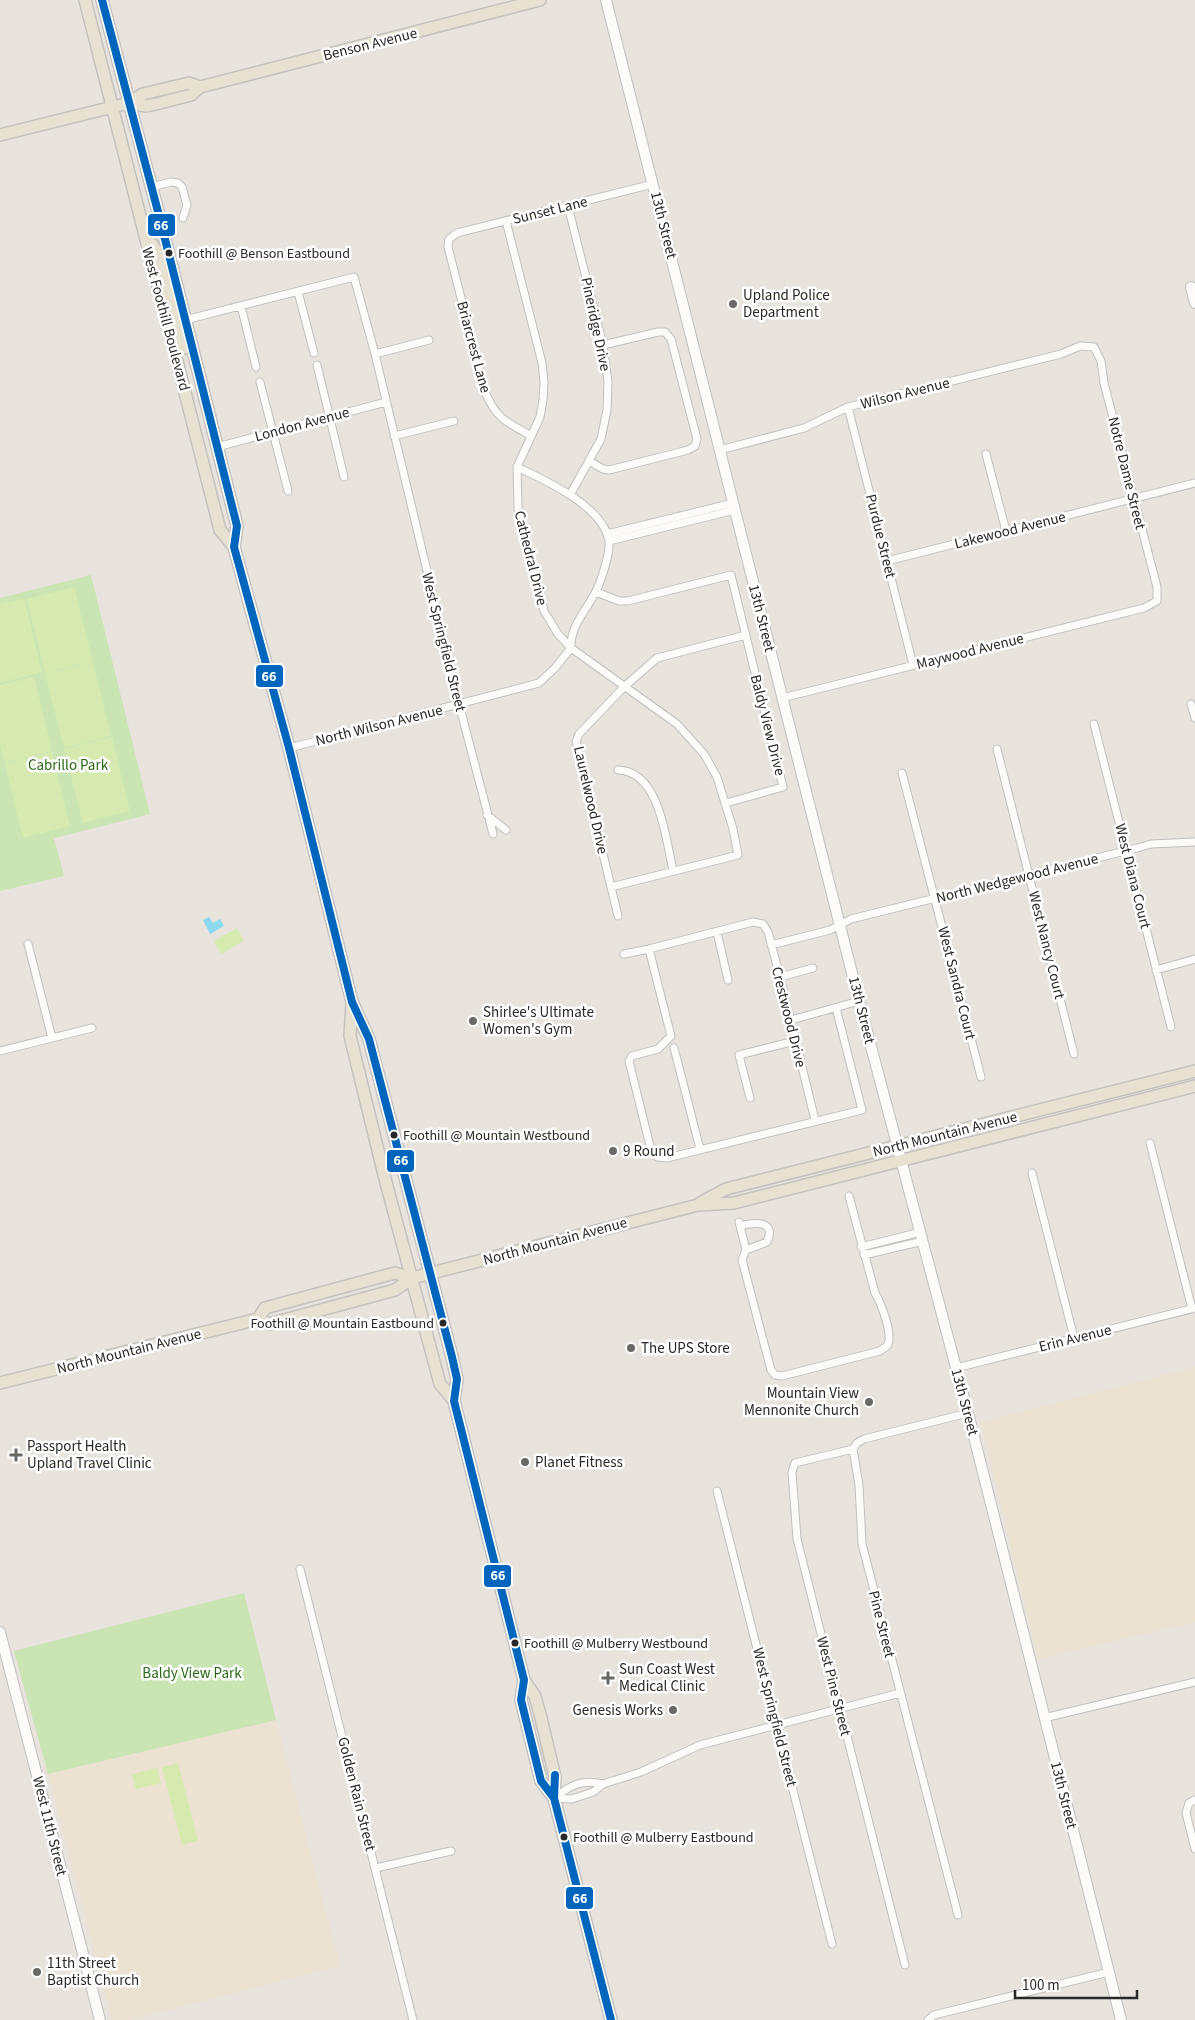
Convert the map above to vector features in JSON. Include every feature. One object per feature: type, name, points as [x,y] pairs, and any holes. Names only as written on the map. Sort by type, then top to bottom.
[{"type":"main road","name":"West Foothill Boulevard","points":[[85,0],[220,530],[234,547]]},
{"type":"main road","name":"West Foothill Boulevard","points":[[102,0],[130,103],[237,526],[234,547],[289,748],[352,1002],[369,1039],[431,1274],[457,1379],[454,1401],[524,1680],[534,1696],[541,1718],[555,1777],[554,1798],[611,2020]]},
{"type":"main road","name":"Benson Avenue","points":[[0,135],[113,108],[130,103],[143,94],[189,83],[200,87],[540,0]]},
{"type":"main road","points":[[144,234],[156,250],[176,317],[185,320]]},
{"type":"main road","points":[[167,323],[177,325],[190,366],[201,380]]},
{"type":"main road","points":[[206,473],[214,474],[218,480],[227,510],[235,520]]},
{"type":"main road","name":"West Foothill Boulevard","points":[[352,1002],[350,1036],[440,1384],[454,1401]]},
{"type":"main road","name":"North Mountain Avenue","points":[[698,1204],[726,1189],[1195,1071]]},
{"type":"main road","name":"North Mountain Avenue","points":[[0,1384],[258,1319],[269,1324],[395,1290],[412,1278],[698,1204],[734,1203],[1195,1086]]},
{"type":"main road","name":"North Mountain Avenue","points":[[258,1319],[265,1308],[396,1272],[412,1278]]},
{"type":"street","name":"13th Street","points":[[606,0],[859,1001],[968,1413],[1121,2020]]},
{"type":"street","points":[[151,187],[171,182],[178,183],[182,187],[187,206],[183,218]]},
{"type":"street","name":"Sunset Lane","points":[[449,239],[456,233],[653,184]]},
{"type":"street","name":"Pineridge Drive","points":[[568,206],[603,345],[608,382],[607,410],[600,439],[570,495]]},
{"type":"street","name":"Cathedral Drive","points":[[506,221],[542,363],[543,400],[540,417],[530,435],[517,467],[518,509],[544,611],[558,634],[571,648],[664,714],[690,737],[704,754],[717,777],[726,802],[738,855],[673,871]]},
{"type":"street","name":"Briarcrest Lane","points":[[449,239],[448,247],[485,392],[492,408],[503,421],[530,435]]},
{"type":"street","name":"West Springfield Street","points":[[298,292],[354,277],[403,470],[486,814],[493,834]]},
{"type":"street","points":[[1191,287],[1195,303]]},
{"type":"street","points":[[185,320],[298,292],[314,353]]},
{"type":"street","points":[[241,306],[256,367]]},
{"type":"street","points":[[589,461],[603,469],[609,470],[688,450],[695,446],[697,439],[671,339],[665,332],[603,345]]},
{"type":"street","points":[[374,354],[429,340]]},
{"type":"street","name":"Wilson Avenue","points":[[720,450],[804,428],[848,407],[1061,354],[1080,346],[1094,347]]},
{"type":"street","name":"Notre Dame Street","points":[[1094,347],[1101,361],[1104,383],[1157,587],[1156,601]]},
{"type":"street","points":[[317,365],[344,477]]},
{"type":"street","points":[[260,382],[288,491]]},
{"type":"street","name":"London Avenue","points":[[217,446],[386,402]]},
{"type":"street","name":"Purdue Street","points":[[848,407],[913,665]]},
{"type":"street","points":[[394,436],[454,421]]},
{"type":"street","points":[[986,454],[1006,531]]},
{"type":"street","points":[[517,467],[539,477],[584,505],[597,519],[608,538],[608,551],[596,592],[573,630],[570,637],[571,648]]},
{"type":"street","name":"Lakewood Avenue","points":[[887,562],[1195,483]]},
{"type":"street","points":[[608,538],[734,507]]},
{"type":"street","points":[[596,592],[620,601],[628,601],[731,575],[746,635]]},
{"type":"street","name":"Maywood Avenue","points":[[782,698],[1144,608],[1156,601]]},
{"type":"street","name":"Laurelwood Drive","points":[[618,916],[576,742],[580,734],[624,687],[657,658],[746,635]]},
{"type":"street","name":"Baldy View Drive","points":[[726,802],[784,787],[746,635]]},
{"type":"street","name":"North Wilson Avenue","points":[[289,748],[539,683],[555,668],[571,648]]},
{"type":"street","points":[[1192,704],[1195,718]]},
{"type":"street","name":"West Diana Court","points":[[1094,724],[1171,1027]]},
{"type":"street","name":"West Nancy Court","points":[[997,749],[1074,1054]]},
{"type":"street","points":[[611,887],[673,871],[657,804],[653,796],[636,774],[627,770],[618,770]]},
{"type":"street","name":"West Sandra Court","points":[[902,773],[981,1077]]},
{"type":"street","points":[[486,814],[506,830]]},
{"type":"street","name":"North Wedgewood Avenue","points":[[771,945],[830,930],[851,920],[1126,850],[1151,844],[1195,842]]},
{"type":"street","name":"Crestwood Drive","points":[[717,932],[753,922],[763,924],[780,977],[815,1120]]},
{"type":"street","points":[[624,954],[717,932],[728,980]]},
{"type":"street","points":[[28,944],[52,1038]]},
{"type":"street","points":[[649,949],[671,1036],[658,1049],[632,1056],[629,1061],[651,1150],[657,1157],[667,1158],[815,1120],[862,1110],[836,1008]]},
{"type":"street","points":[[1156,970],[1195,959]]},
{"type":"street","points":[[780,977],[813,968]]},
{"type":"street","points":[[791,1020],[859,1001]]},
{"type":"street","points":[[0,1051],[92,1028]]},
{"type":"street","points":[[750,1098],[739,1055],[795,1042]]},
{"type":"street","points":[[674,1048],[700,1149]]},
{"type":"street","points":[[1150,1143],[1193,1308]]},
{"type":"street","points":[[1032,1173],[1074,1338]]},
{"type":"street","points":[[746,1250],[767,1242],[770,1236],[768,1230],[759,1222],[739,1224],[746,1250],[742,1260],[771,1370],[775,1375],[782,1376],[880,1351],[886,1346],[889,1338],[881,1303],[875,1293],[848,1196]]},
{"type":"street","points":[[862,1247],[922,1237]]},
{"type":"street","points":[[864,1255],[922,1237]]},
{"type":"street","name":"Erin Avenue","points":[[956,1368],[1193,1308]]},
{"type":"street","points":[[853,1449],[857,1443],[864,1439],[968,1413]]},
{"type":"street","name":"Pine Street","points":[[853,1449],[859,1485],[862,1544],[958,1915]]},
{"type":"street","name":"West Pine Street","points":[[853,1449],[795,1463],[792,1472],[797,1539],[904,1965]]},
{"type":"street","name":"West Springfield Street","points":[[717,1491],[778,1725],[832,1944]]},
{"type":"street","name":"Golden Rain Street","points":[[300,1569],[413,2020]]},
{"type":"street","name":"West 11th Street","points":[[0,1632],[3,1658],[100,2020]]},
{"type":"street","points":[[1044,1718],[1195,1682]]},
{"type":"street","points":[[554,1798],[572,1799],[593,1792],[603,1784],[641,1772],[700,1745],[900,1693]]},
{"type":"street","points":[[554,1798],[569,1786],[590,1781],[603,1784]]},
{"type":"street","points":[[1192,1801],[1186,1813],[1195,1849]]},
{"type":"street","points":[[376,1868],[451,1851]]},
{"type":"street","points":[[928,2020],[934,2015],[1109,1972]]},
{"type":"shaded area","points":[[1195,1367],[1195,1622],[1038,1659],[981,1422]]},
{"type":"shaded area","points":[[276,1720],[340,1966],[130,2020],[112,2020],[48,1774]]},
{"type":"green space","name":"Cabrillo Park","points":[[91,575],[150,814],[54,838],[64,876],[0,891],[0,598]]},
{"type":"green space","points":[[74,587],[93,661],[45,673],[27,599]]},
{"type":"green space","points":[[24,598],[42,672],[0,683],[0,604]]},
{"type":"green space","points":[[93,662],[111,736],[64,748],[45,674]]},
{"type":"green space","points":[[34,677],[52,751],[5,763],[0,745],[0,685]]},
{"type":"green space","points":[[112,737],[130,811],[83,823],[64,749]]},
{"type":"green space","points":[[52,752],[70,826],[23,838],[5,764]]},
{"type":"green space","points":[[237,928],[244,941],[221,954],[214,941]]},
{"type":"green space","name":"Baldy View Park","points":[[244,1593],[276,1720],[48,1774],[14,1651]]},
{"type":"green space","points":[[178,1763],[198,1841],[182,1845],[162,1767]]},
{"type":"green space","points":[[157,1768],[161,1783],[136,1789],[132,1774]]},
{"type":"water","points":[[209,917],[213,923],[220,919],[224,926],[210,934],[203,920]]},
{"type":"transit line","name":"66","points":[[102,0],[161,223],[237,526],[234,547],[289,748],[352,1002],[369,1039],[452,1357],[457,1379],[454,1401],[524,1680],[521,1700],[541,1781],[554,1798]]},
{"type":"transit line","name":"66","points":[[555,1775],[554,1798],[611,2020]]},
{"type":"place","name":"Foothill @ Benson Eastbound","points":[[169,253]]},
{"type":"place","name":"Upland Police Department","points":[[733,304]]},
{"type":"place","name":"Shirlee's Ultimate Women's Gym","points":[[473,1021]]},
{"type":"place","name":"Foothill @ Mountain Westbound","points":[[394,1135]]},
{"type":"place","name":"9 Round","points":[[613,1151]]},
{"type":"place","name":"Foothill @ Mountain Eastbound","points":[[443,1323]]},
{"type":"place","name":"The UPS Store","points":[[631,1348]]},
{"type":"place","name":"Mountain View Mennonite Church","points":[[869,1402]]},
{"type":"place","name":"Passport Health Upland Travel Clinic","points":[[16,1455]]},
{"type":"place","name":"Planet Fitness","points":[[525,1462]]},
{"type":"place","name":"Foothill @ Mulberry Westbound","points":[[515,1643]]},
{"type":"place","name":"Sun Coast West Medical Clinic","points":[[608,1678]]},
{"type":"place","name":"Genesis Works","points":[[673,1710]]},
{"type":"place","name":"Foothill @ Mulberry Eastbound","points":[[564,1837]]},
{"type":"place","name":"11th Street Baptist Church","points":[[37,1972]]}]
